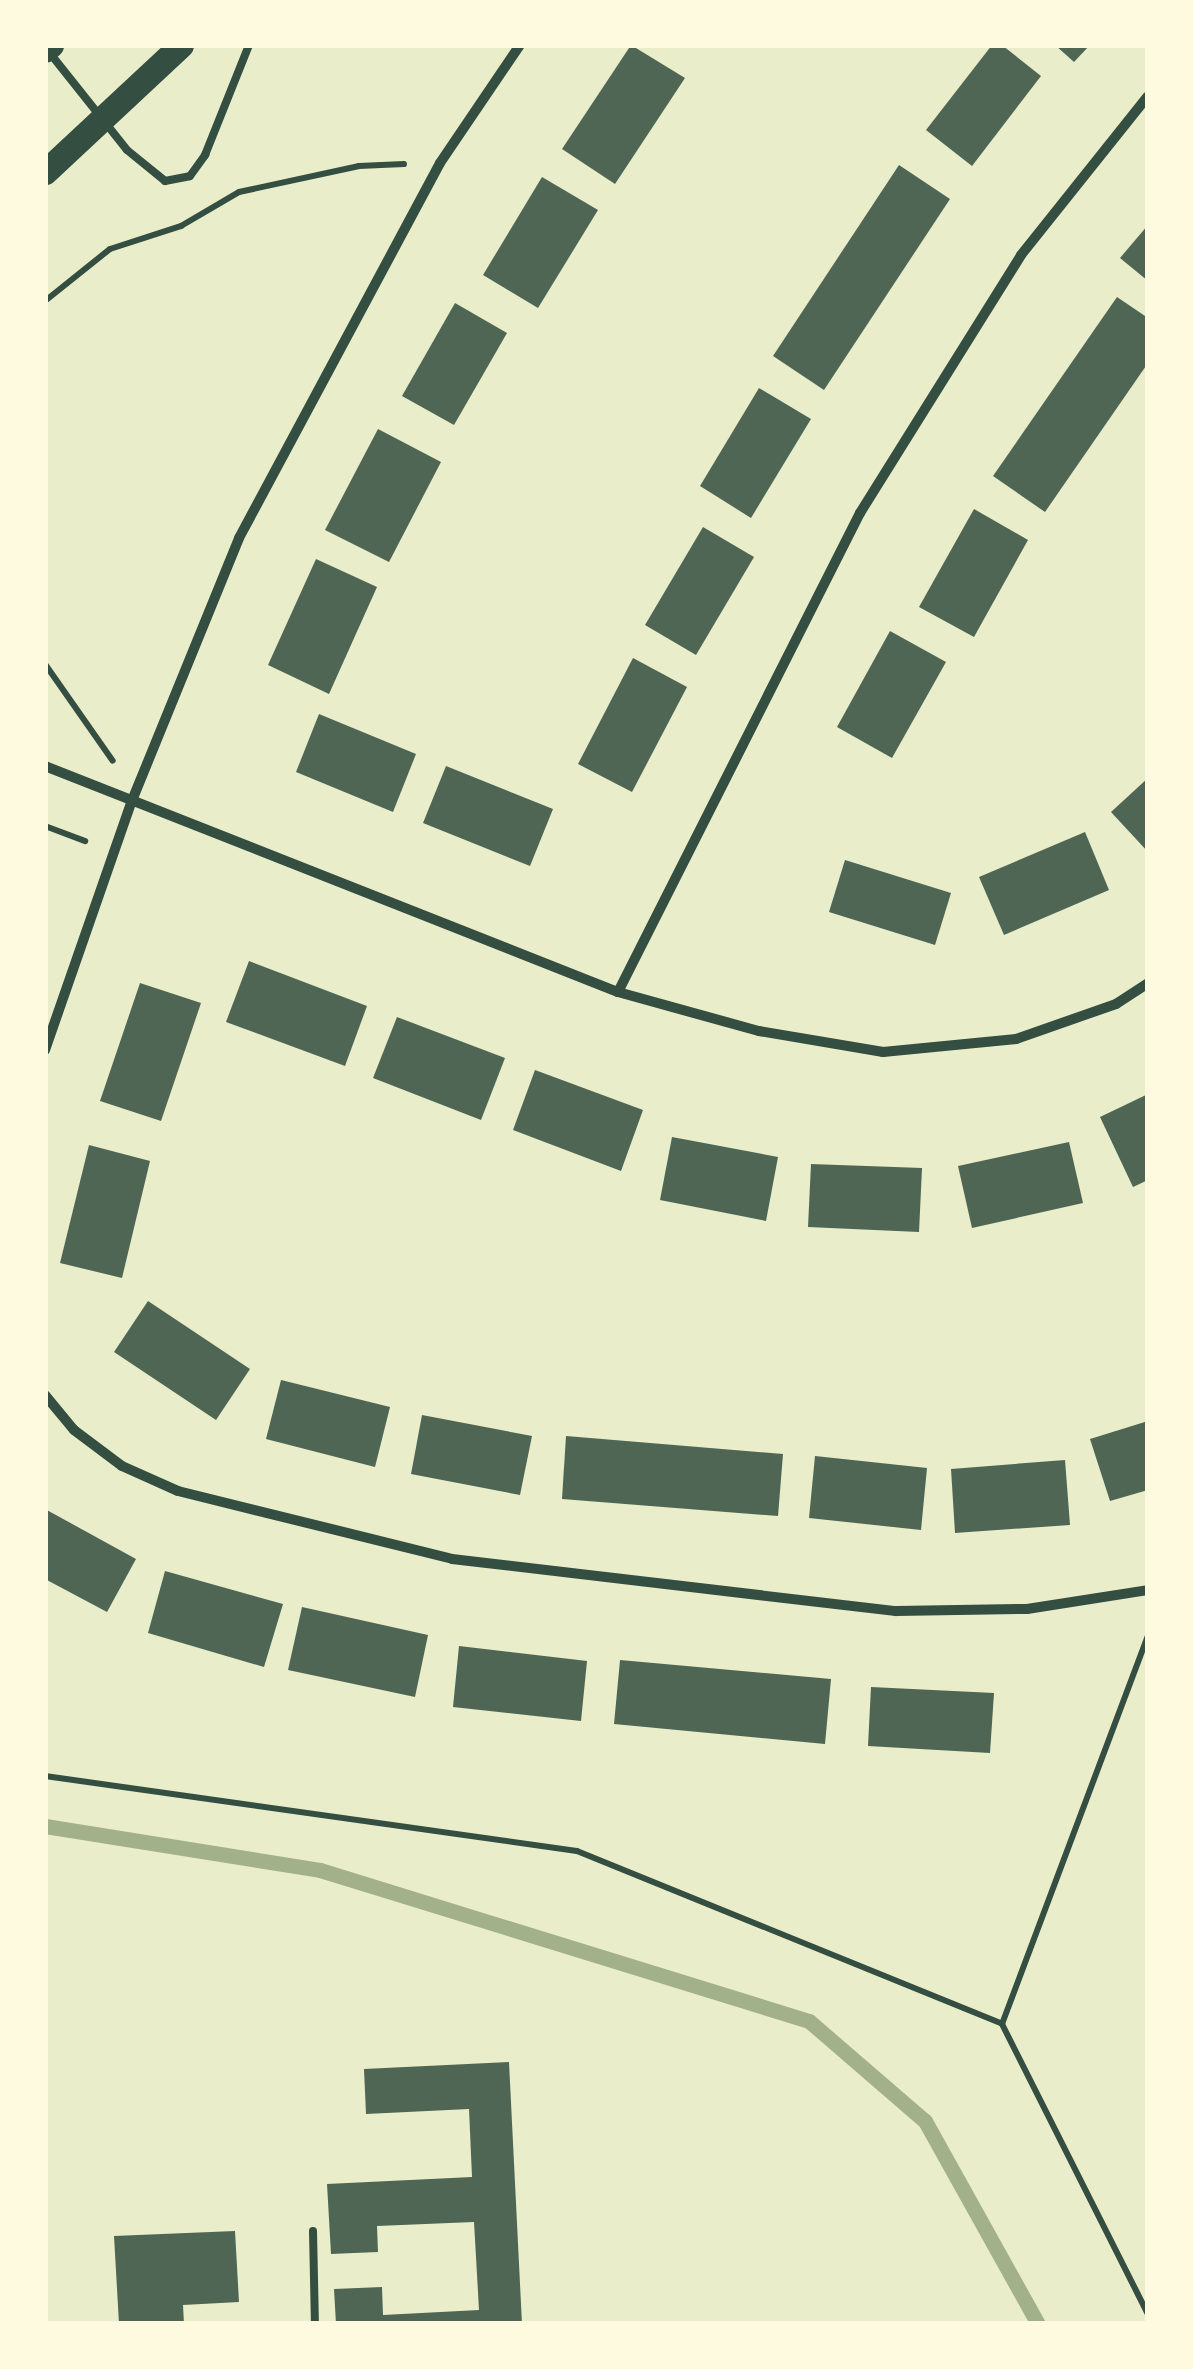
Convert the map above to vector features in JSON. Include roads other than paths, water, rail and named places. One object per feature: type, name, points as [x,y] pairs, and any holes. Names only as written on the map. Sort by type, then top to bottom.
[{"type":"main road","points":[[45,172],[181,45]]},
{"type":"street","points":[[45,1050],[132,803],[239,538],[440,163],[520,45]]},
{"type":"street","points":[[618,992],[860,512],[1021,255],[1148,96]]},
{"type":"street","points":[[45,766],[618,992],[759,1031],[883,1052],[1016,1039],[1116,1004],[1148,983]]},
{"type":"street","points":[[45,1395],[74,1430],[122,1466],[178,1491],[452,1559],[896,1611],[1027,1609],[1148,1590]]},
{"type":"lane","points":[[48,48],[101,121],[148,172],[165,181],[190,176],[249,45]]},
{"type":"lane","points":[[313,2231],[315,2324]]},
{"type":"waterway","points":[[45,1826],[320,1870],[809,2021],[925,2121],[1038,2324]]}]
